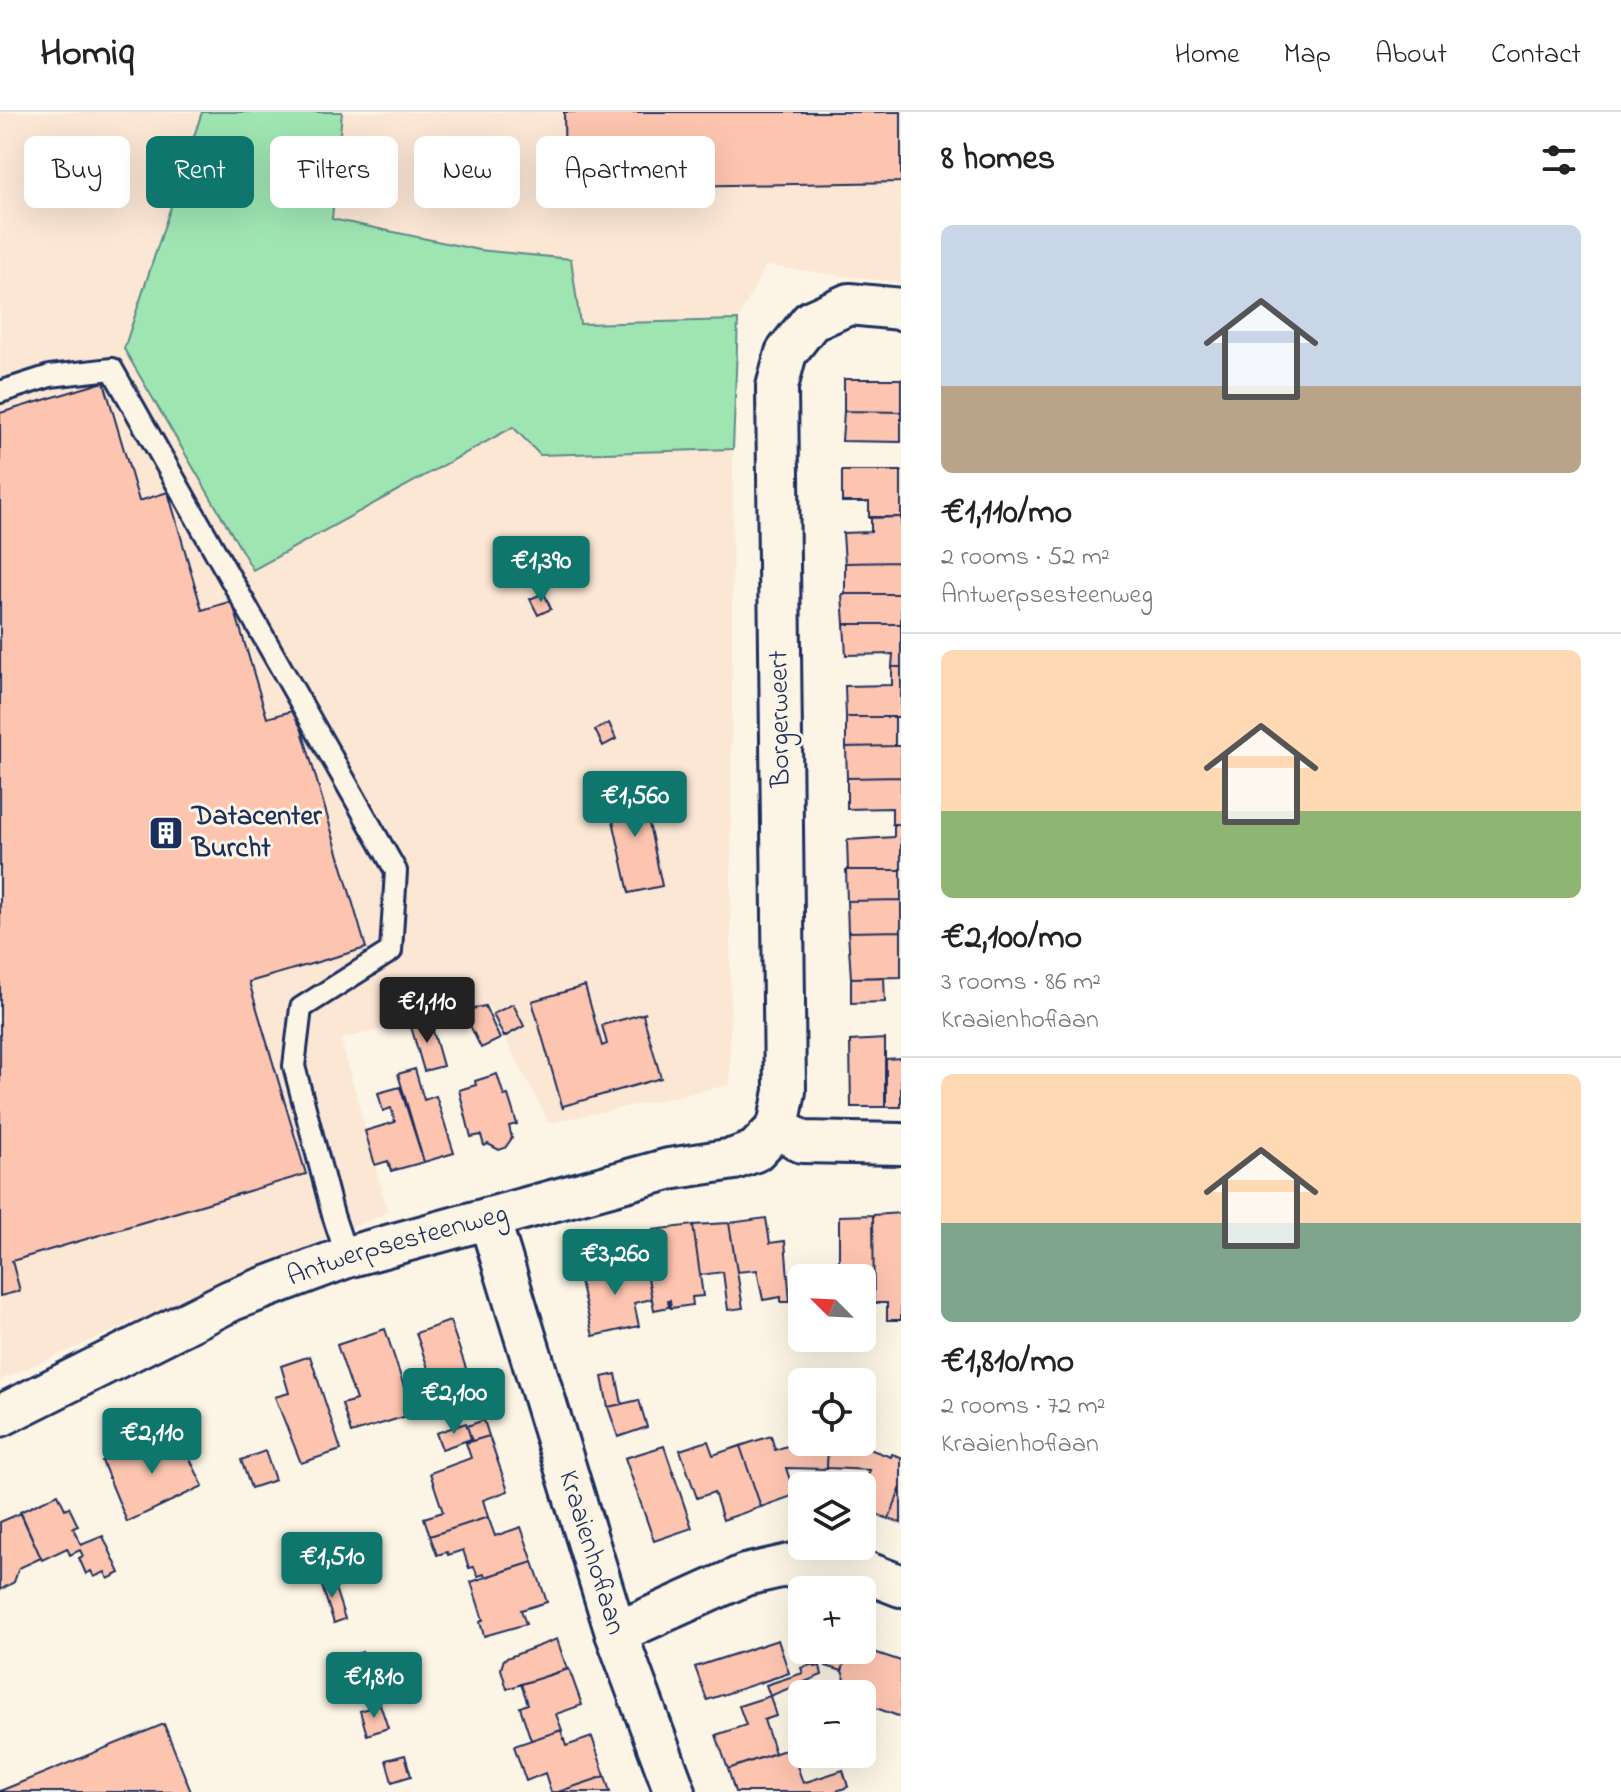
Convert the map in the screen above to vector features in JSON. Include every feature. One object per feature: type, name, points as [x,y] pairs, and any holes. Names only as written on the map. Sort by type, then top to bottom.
[{"type":"street","name":"Borgerweert","points":[[778,1127],[785,1091],[777,387],[786,353],[811,321],[849,304],[901,309]]},
{"type":"street","points":[[778,1127],[802,1142],[901,1144]]},
{"type":"street","name":"Antwerpsesteenweg","points":[[0,1416],[232,1300],[347,1257],[669,1169],[734,1159],[755,1151],[778,1127]]},
{"type":"street","name":"Kraaienhoflaan","points":[[489,1218],[616,1633],[675,1792]]},
{"type":"street","points":[[616,1633],[745,1575],[807,1561],[865,1572],[901,1586]]},
{"type":"lane","points":[[0,392],[50,376],[112,369],[396,871],[391,951],[301,1008],[297,1037],[294,1066],[347,1257]]},
{"type":"shaded area","points":[[0,112],[202,112],[194,136],[146,136],[146,208],[170,208],[124,349],[253,569],[514,427],[540,455],[733,449],[730,1085],[549,1123],[488,1005],[341,1039],[388,1212],[0,1380]]},
{"type":"shaded area","points":[[342,112],[901,112],[901,283],[765,266],[738,320],[580,324],[571,259],[479,250],[332,219],[333,208],[398,208],[398,136],[340,136]]},
{"type":"green space","points":[[202,112],[342,112],[340,136],[270,136],[270,208],[333,208],[332,219],[479,250],[571,259],[580,324],[738,320],[733,449],[540,455],[513,427],[253,570],[124,349],[170,208],[254,208],[254,136],[194,136]]},
{"type":"building","points":[[564,112],[901,112],[901,182],[715,185],[715,136],[564,136]]},
{"type":"building","points":[[844,379],[901,379],[901,412],[844,411]]},
{"type":"building","name":"Datacenter Burcht","points":[[104,382],[139,501],[168,492],[202,610],[232,601],[267,718],[296,710],[366,948],[249,982],[306,1174],[12,1261],[20,1291],[0,1296],[0,413]]},
{"type":"building","points":[[844,411],[901,412],[901,442],[842,441]]},
{"type":"building","points":[[842,471],[901,471],[901,517],[869,518],[869,502],[842,502]]},
{"type":"building","points":[[871,517],[901,517],[901,562],[845,563],[843,533],[871,532]]},
{"type":"building","points":[[901,562],[901,594],[845,594],[845,563]]},
{"type":"building","points":[[544,593],[551,609],[538,615],[530,599]]},
{"type":"building","points":[[842,594],[901,594],[901,624],[844,624]]},
{"type":"building","points":[[844,624],[901,624],[901,667],[892,667],[893,654],[846,655]]},
{"type":"building","points":[[892,667],[901,667],[901,717],[846,717],[845,686],[892,685]]},
{"type":"building","points":[[846,717],[895,717],[895,746],[846,747]]},
{"type":"building","points":[[609,723],[616,739],[603,746],[595,730]]},
{"type":"building","points":[[901,746],[901,777],[847,778],[846,747]]},
{"type":"building","points":[[901,777],[901,824],[892,824],[892,808],[847,809],[847,778]]},
{"type":"building","points":[[641,785],[662,886],[629,893],[607,793]]},
{"type":"building","points":[[894,824],[901,824],[901,870],[848,870],[847,840],[894,837]]},
{"type":"building","points":[[846,870],[901,870],[901,900],[847,901]]},
{"type":"building","points":[[901,900],[901,931],[848,932],[847,901]]},
{"type":"building","points":[[901,931],[901,977],[851,978],[848,932]]},
{"type":"building","points":[[884,977],[885,1002],[851,1003],[851,978]]},
{"type":"building","points":[[585,986],[602,1046],[607,1044],[602,1025],[646,1013],[643,1015],[661,1078],[563,1106],[563,1109],[532,1001]]},
{"type":"building","points":[[513,1004],[524,1026],[504,1037],[493,1014]]},
{"type":"building","points":[[485,1006],[500,1039],[481,1048],[463,1011]]},
{"type":"building","points":[[430,1020],[443,1066],[424,1071],[410,1023]]},
{"type":"building","points":[[885,1039],[885,1107],[851,1107],[850,1041]]},
{"type":"building","points":[[901,1058],[901,1107],[886,1107],[886,1059]]},
{"type":"building","points":[[415,1069],[424,1100],[436,1096],[454,1153],[424,1162],[398,1074]]},
{"type":"building","points":[[497,1074],[504,1096],[508,1095],[517,1124],[509,1126],[512,1138],[505,1148],[499,1150],[488,1144],[484,1146],[481,1135],[471,1137],[459,1090]]},
{"type":"building","points":[[400,1087],[424,1162],[391,1171],[388,1161],[375,1165],[365,1131],[395,1122],[391,1108],[383,1111],[378,1093]]},
{"type":"building","points":[[901,1213],[901,1320],[887,1320],[887,1303],[876,1303],[873,1215]]},
{"type":"building","points":[[873,1215],[874,1264],[839,1264],[839,1216]]},
{"type":"building","points":[[766,1218],[770,1243],[785,1241],[788,1302],[781,1302],[781,1297],[763,1300],[757,1270],[737,1272],[729,1223]]},
{"type":"building","points":[[729,1223],[743,1308],[728,1310],[723,1272],[700,1275],[693,1225]]},
{"type":"building","points":[[693,1225],[703,1296],[692,1297],[693,1305],[671,1308],[670,1300],[669,1307],[654,1310],[645,1262],[658,1259],[652,1230]]},
{"type":"building","points":[[645,1262],[652,1299],[634,1303],[639,1326],[593,1336],[579,1277]]},
{"type":"building","points":[[450,1321],[473,1389],[419,1406],[408,1374],[428,1368],[416,1333]]},
{"type":"building","points":[[385,1329],[413,1414],[351,1433],[342,1404],[356,1400],[337,1345]]},
{"type":"building","points":[[310,1356],[341,1450],[301,1463],[275,1397],[289,1393],[281,1366]]},
{"type":"building","points":[[616,1374],[622,1404],[608,1407],[602,1377]]},
{"type":"building","points":[[471,1389],[475,1401],[457,1408],[452,1395]]},
{"type":"building","points":[[639,1400],[647,1427],[618,1437],[608,1407]]},
{"type":"building","points":[[484,1420],[489,1436],[472,1441],[467,1426]]},
{"type":"building","points":[[466,1423],[471,1439],[442,1449],[436,1433]]},
{"type":"building","points":[[177,1432],[203,1486],[127,1522],[102,1461],[127,1449],[130,1455]]},
{"type":"building","points":[[489,1436],[508,1491],[483,1500],[488,1517],[430,1536],[424,1518],[443,1512],[430,1473],[471,1458],[466,1443]]},
{"type":"building","points":[[771,1436],[775,1450],[788,1446],[788,1456],[827,1456],[827,1469],[786,1468],[788,1497],[761,1507],[740,1446]]},
{"type":"building","points":[[708,1441],[713,1455],[740,1446],[761,1507],[723,1520],[714,1492],[697,1498],[680,1450]]},
{"type":"building","points":[[664,1446],[692,1528],[654,1541],[625,1458]]},
{"type":"building","points":[[265,1451],[275,1480],[251,1488],[241,1460]]},
{"type":"building","points":[[876,1452],[901,1457],[901,1487],[889,1519],[876,1514],[876,1472],[827,1468],[827,1456],[876,1456]]},
{"type":"building","points":[[901,1487],[901,1523],[889,1519]]},
{"type":"building","points":[[58,1494],[65,1509],[69,1507],[78,1526],[73,1528],[81,1545],[103,1536],[120,1573],[108,1579],[105,1572],[94,1577],[91,1571],[86,1574],[79,1558],[83,1556],[80,1550],[70,1555],[67,1548],[42,1560],[20,1512]]},
{"type":"building","points":[[21,1513],[41,1558],[19,1568],[14,1582],[0,1590],[0,1522]]},
{"type":"building","points":[[488,1517],[495,1536],[521,1527],[533,1562],[485,1577],[484,1574],[478,1576],[474,1567],[469,1568],[463,1550],[437,1555],[430,1536]]},
{"type":"building","points":[[335,1542],[342,1563],[324,1568],[317,1548]]},
{"type":"building","points":[[533,1562],[547,1602],[521,1610],[526,1624],[484,1636],[480,1622],[483,1620],[471,1582]]},
{"type":"building","points":[[331,1576],[345,1619],[334,1623],[320,1580]]},
{"type":"building","points":[[557,1639],[567,1669],[507,1689],[501,1669],[504,1659]]},
{"type":"building","points":[[778,1640],[789,1673],[707,1700],[695,1667]]},
{"type":"building","points":[[362,1652],[370,1673],[355,1678],[348,1657]]},
{"type":"building","points":[[876,1653],[901,1661],[901,1717],[876,1708],[876,1680],[845,1680],[842,1671],[844,1664],[876,1664]]},
{"type":"building","points":[[814,1664],[815,1667],[820,1666],[822,1675],[810,1680],[788,1680],[788,1689],[770,1696],[766,1685],[803,1673],[801,1668]]},
{"type":"building","points":[[827,1664],[844,1664],[842,1671]]},
{"type":"building","points":[[569,1669],[582,1705],[556,1714],[562,1730],[531,1740],[520,1707],[528,1704],[521,1684]]},
{"type":"building","points":[[770,1696],[776,1716],[764,1720],[775,1753],[728,1769],[716,1735],[746,1725],[739,1706]]},
{"type":"building","points":[[380,1704],[388,1728],[367,1735],[360,1711]]},
{"type":"building","points":[[164,1724],[191,1792],[0,1792],[0,1791]]},
{"type":"building","points":[[561,1730],[566,1746],[592,1737],[605,1776],[558,1792],[551,1792],[545,1773],[526,1781],[514,1746]]},
{"type":"building","points":[[788,1749],[788,1768],[798,1768],[803,1783],[843,1770],[848,1787],[834,1792],[735,1792],[728,1769]]},
{"type":"building","points":[[405,1755],[411,1776],[392,1782],[386,1760]]},
{"type":"building","points":[[605,1776],[610,1792],[558,1792]]},
{"type":"place","name":"Datacenter Burcht","points":[[166,833]]}]
